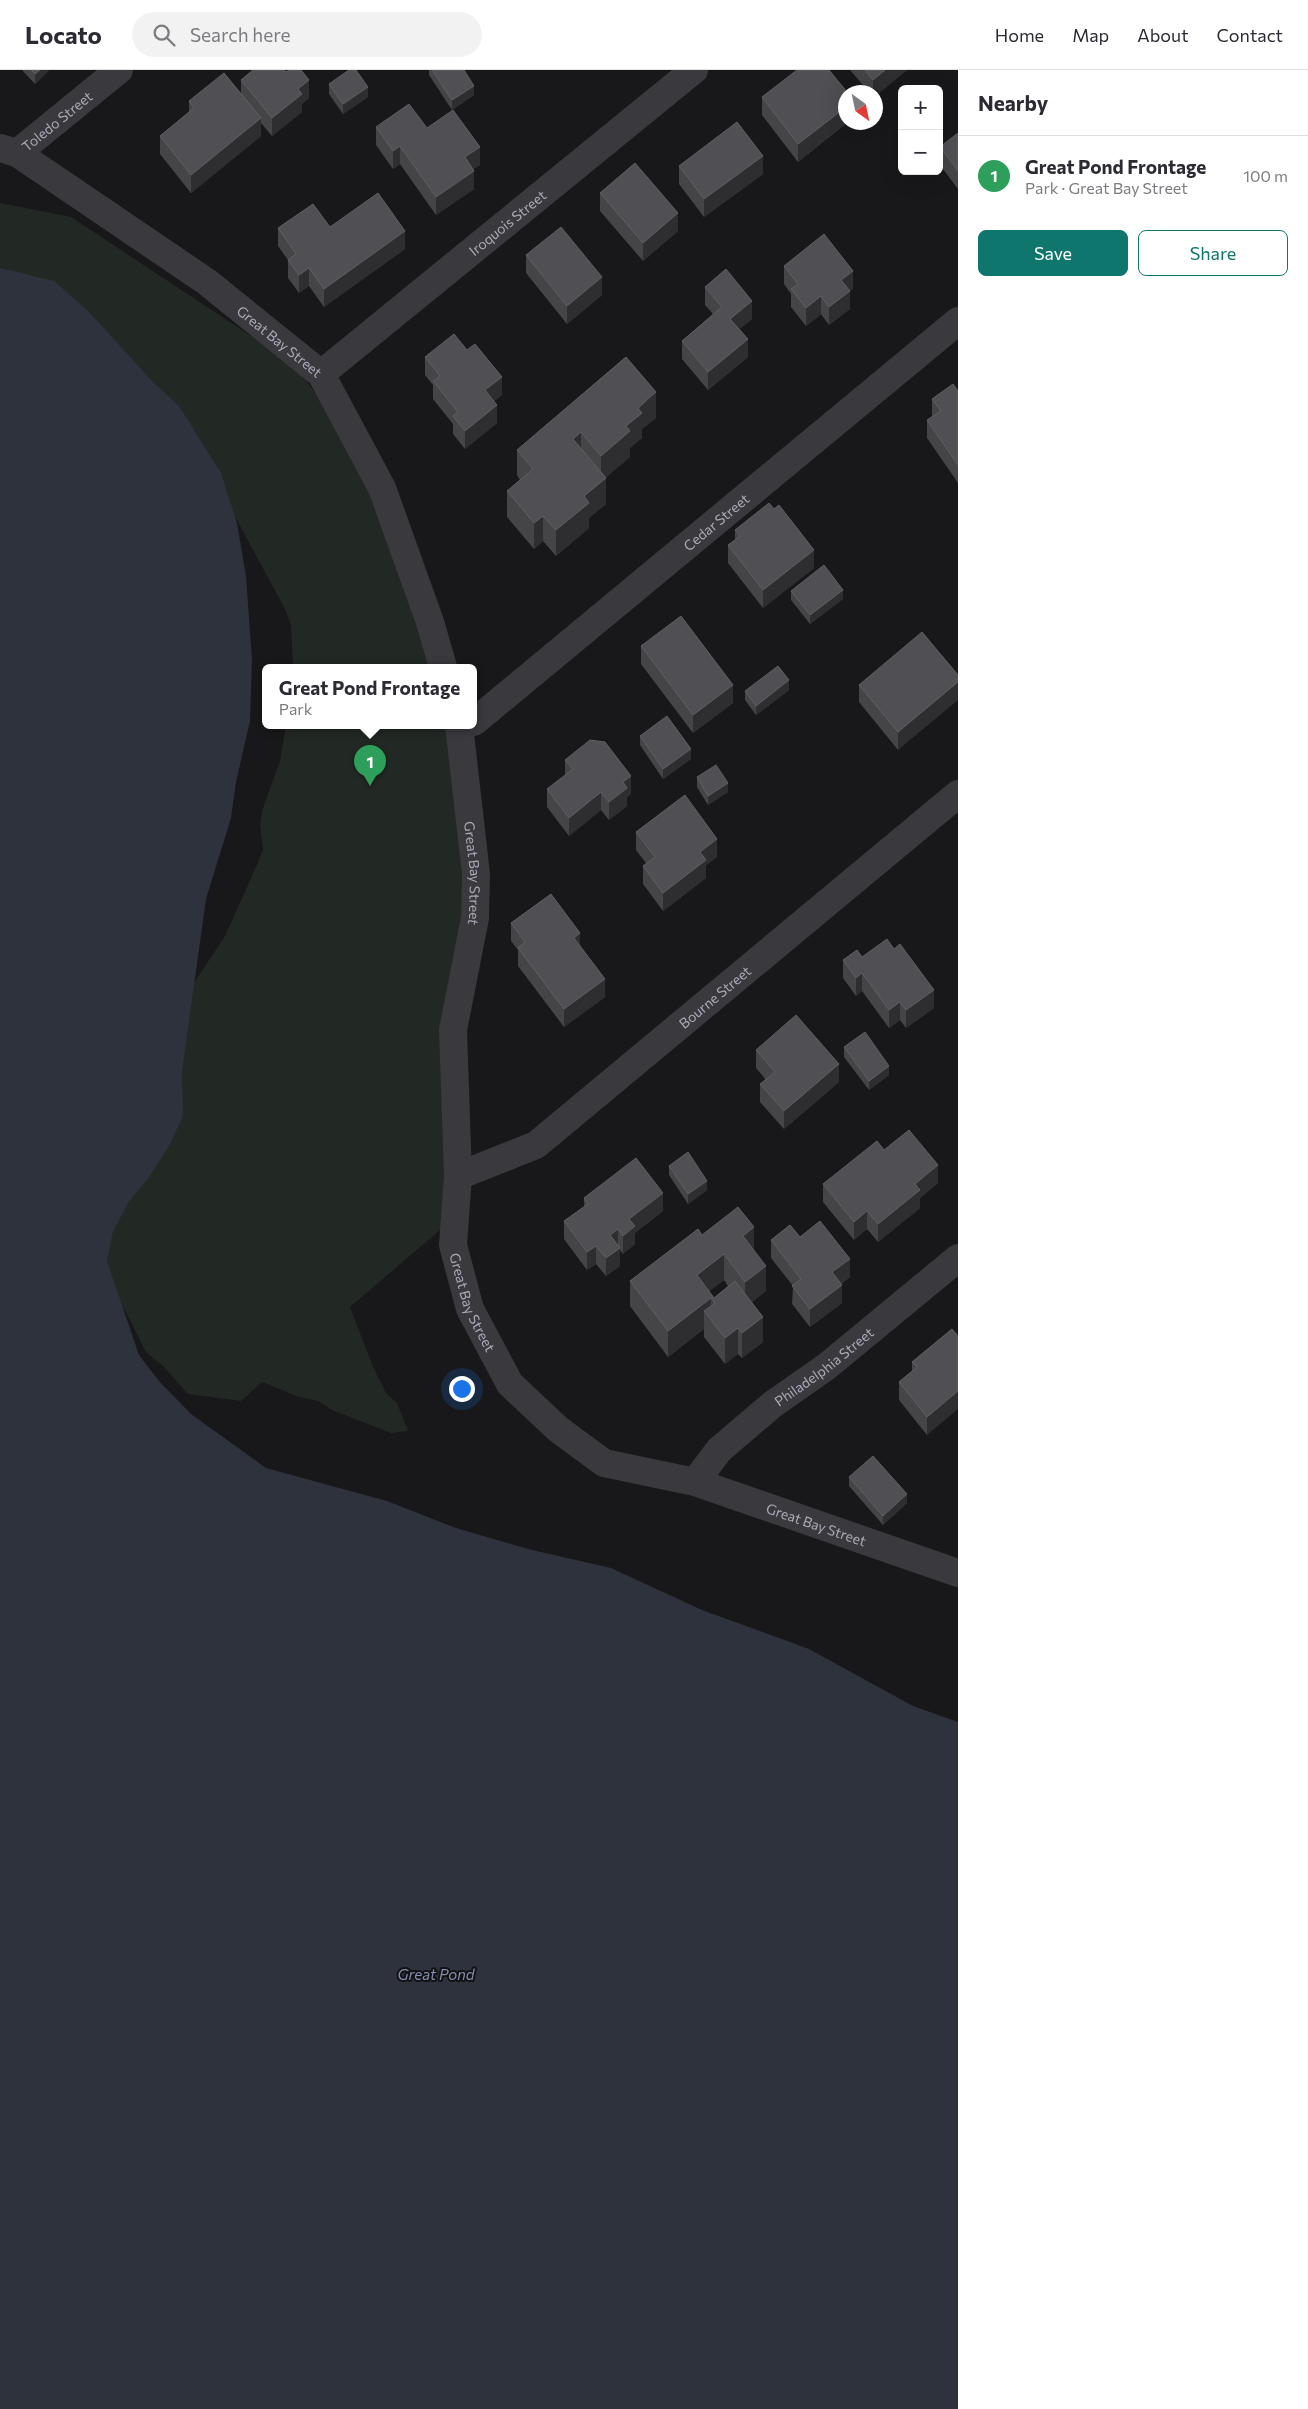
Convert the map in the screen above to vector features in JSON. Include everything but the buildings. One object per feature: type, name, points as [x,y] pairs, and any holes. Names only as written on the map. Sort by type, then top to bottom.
[{"type":"street","name":"Toledo Street","points":[[8,151],[119,70]]},
{"type":"street","name":"Iroquois Street","points":[[321,374],[694,70]]},
{"type":"street","name":"Great Bay Street","points":[[8,151],[208,282],[321,374],[382,488],[430,622],[442,664]]},
{"type":"street","name":"Cedar Street","points":[[477,717],[958,320]]},
{"type":"street","name":"Great Bay Street","points":[[466,729],[476,874],[475,909],[453,1030],[458,1176],[453,1245],[470,1309],[510,1384],[558,1429],[604,1463],[695,1482],[958,1573]]},
{"type":"street","name":"Bourne Street","points":[[458,1176],[536,1146],[958,794]]},
{"type":"street","name":"Philadelphia Street","points":[[695,1482],[719,1450],[773,1404],[826,1367],[958,1258]]},
{"type":"shaded area","points":[[0,203],[71,217],[295,365],[376,478],[442,664],[293,664],[291,625],[286,611],[233,513],[0,297]]},
{"type":"shaded area","points":[[285,729],[460,729],[466,748],[453,1219],[350,1307],[373,1367],[386,1393],[397,1403],[408,1431],[391,1433],[332,1410],[318,1401],[299,1397],[262,1382],[241,1401],[188,1394],[163,1366],[146,1352],[112,1288],[105,1263],[166,1025],[225,936],[256,867],[263,850],[260,825],[262,811],[280,761]]},
{"type":"water","name":"Great Pond","points":[[0,268],[54,281],[88,311],[152,381],[179,406],[221,473],[237,523],[246,576],[252,660],[250,721],[236,782],[231,818],[206,899],[182,1071],[183,1116],[169,1146],[149,1177],[128,1203],[113,1232],[107,1261],[139,1355],[159,1381],[191,1414],[266,1468],[387,1501],[456,1528],[532,1550],[611,1568],[702,1610],[809,1649],[913,1706],[958,1722],[958,2409],[0,2409]]},
{"type":"place","name":"Great Pond Frontage","points":[[370,786]]}]
